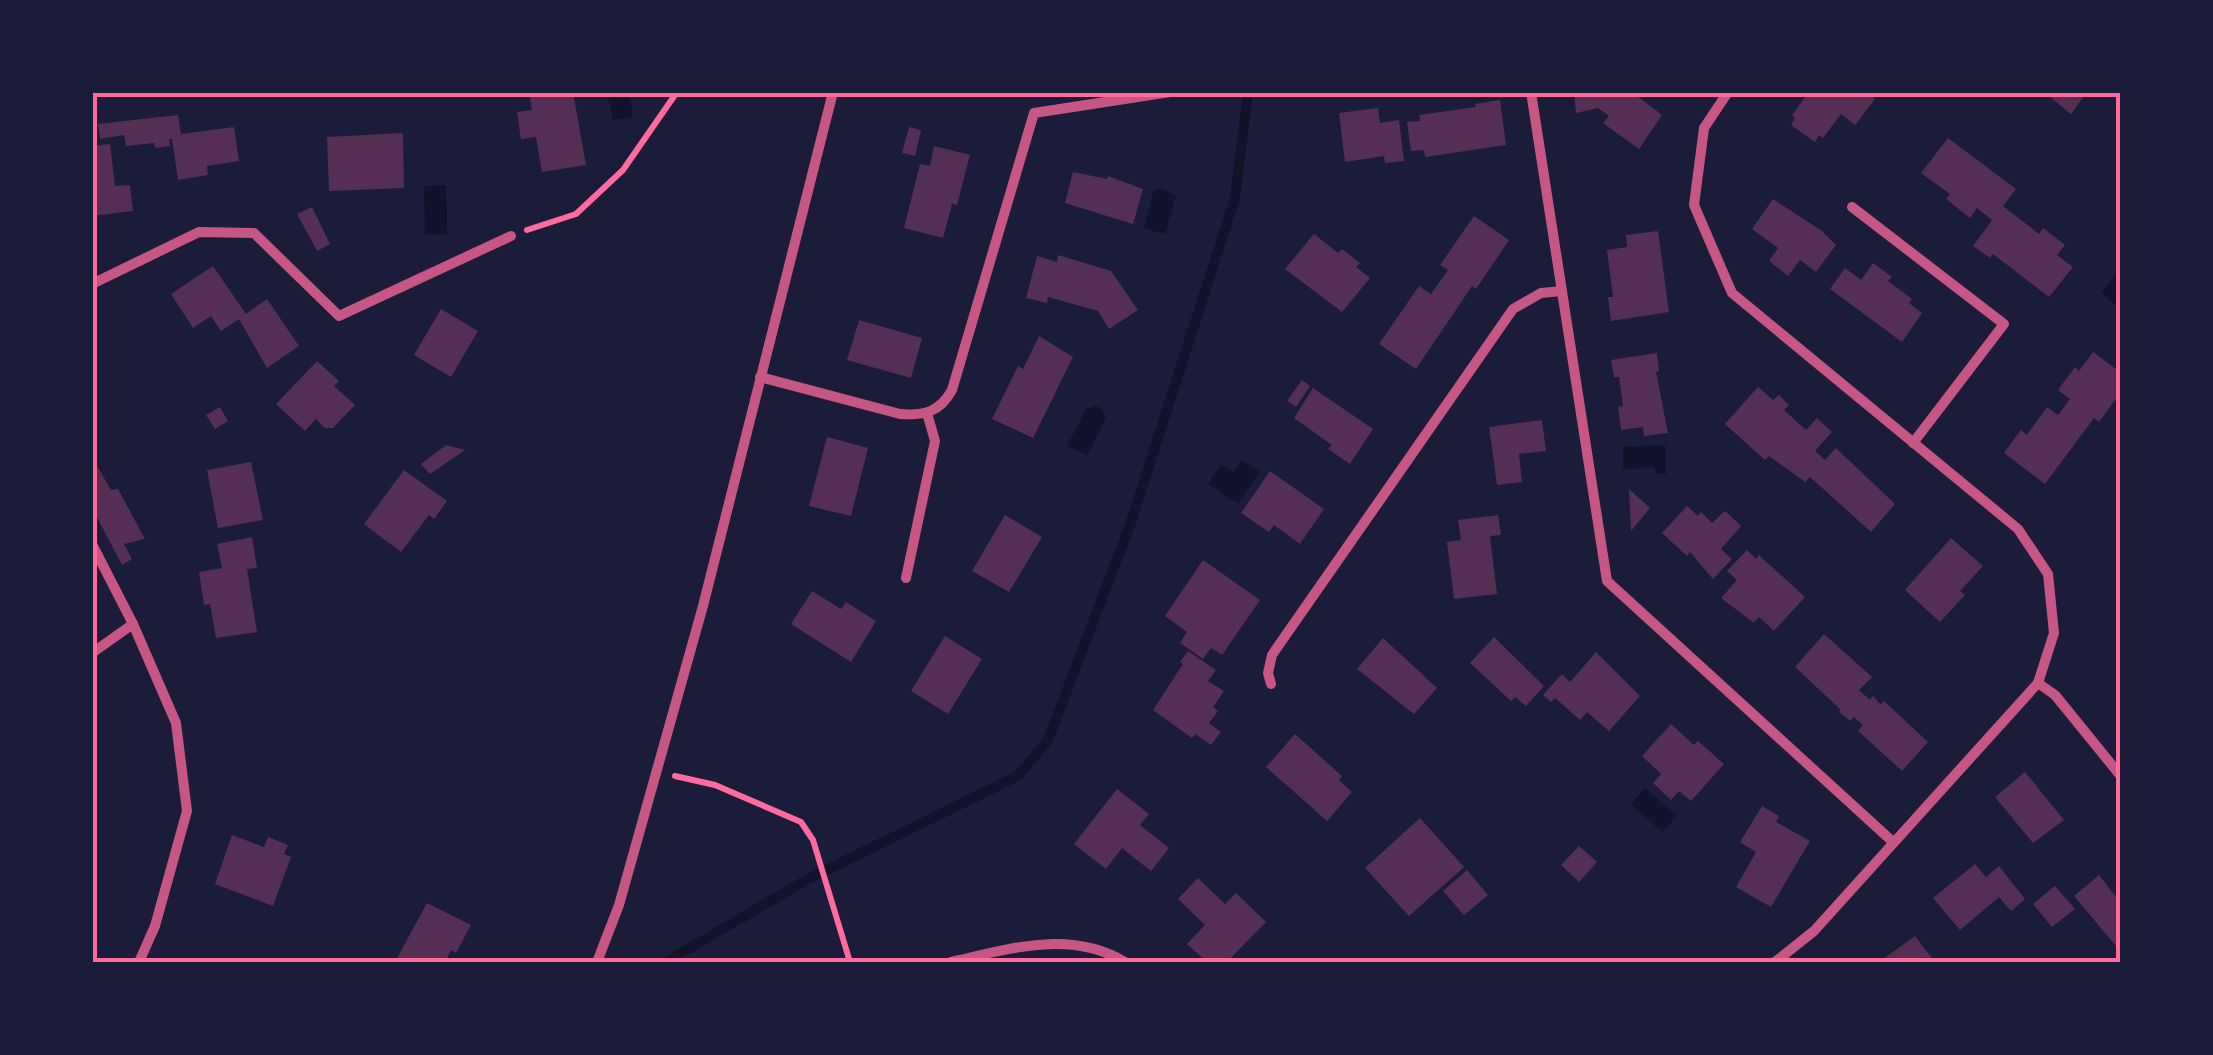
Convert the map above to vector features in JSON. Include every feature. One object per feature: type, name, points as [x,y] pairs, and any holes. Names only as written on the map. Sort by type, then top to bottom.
[{"type":"street","points":[[597,962],[619,904],[703,606],[833,92]]},
{"type":"street","points":[[760,378],[900,414],[927,413],[945,402],[952,390],[1034,112],[1170,92]]},
{"type":"street","points":[[1531,92],[1606,580],[1893,842]]},
{"type":"street","points":[[1728,92],[1704,128],[1694,205],[1732,293],[2018,529],[2048,574],[2054,633],[2038,683],[1814,932],[1774,962]]},
{"type":"street","points":[[1852,207],[2004,324],[1914,443]]},
{"type":"street","points":[[92,284],[198,232],[254,233],[339,316],[511,236]]},
{"type":"street","points":[[1270,684],[1272,655],[1513,310],[1541,293],[1562,290]]},
{"type":"street","points":[[906,578],[935,441],[927,413]]},
{"type":"street","points":[[92,544],[134,624],[176,722],[187,811],[155,926],[139,962]]},
{"type":"street","points":[[92,653],[134,624]]},
{"type":"street","points":[[2038,683],[2055,695],[2120,775]]},
{"type":"street","points":[[951,962],[1007,949],[1065,943],[1093,948],[1125,962]]},
{"type":"path","points":[[511,236],[576,214],[623,170],[677,92]]},
{"type":"path","points":[[656,772],[715,785],[801,822],[813,840],[850,962]]},
{"type":"shaded area","points":[[607,93],[629,93],[633,116],[613,120]]},
{"type":"shaded area","points":[[446,185],[447,234],[425,235],[424,186]]},
{"type":"shaded area","points":[[1163,188],[1176,196],[1165,234],[1144,228],[1154,190]]},
{"type":"shaded area","points":[[2120,268],[2120,304],[2118,307],[2101,293]]},
{"type":"shaded area","points":[[1101,408],[1106,418],[1087,456],[1067,446],[1086,409]]},
{"type":"shaded area","points":[[1665,445],[1666,474],[1657,474],[1654,468],[1623,469],[1623,447]]},
{"type":"shaded area","points":[[1242,460],[1260,472],[1238,504],[1208,484],[1221,464],[1233,472]]},
{"type":"shaded area","points":[[1645,788],[1677,816],[1662,832],[1631,804]]},
{"type":"building","points":[[529,92],[573,92],[586,165],[542,172],[536,137],[521,139],[517,112],[532,110]]},
{"type":"building","points":[[1574,92],[1632,92],[1662,115],[1639,149],[1603,123],[1609,116],[1598,108],[1576,113]]},
{"type":"building","points":[[1809,92],[1866,92],[1875,99],[1855,125],[1841,114],[1823,138],[1819,135],[1815,142],[1791,125],[1795,118],[1792,115]]},
{"type":"building","points":[[2044,92],[2087,92],[2071,114]]},
{"type":"building","points":[[1500,100],[1506,145],[1425,157],[1424,150],[1411,151],[1407,122],[1420,121],[1419,115]]},
{"type":"building","points":[[1378,108],[1380,123],[1399,120],[1404,161],[1385,163],[1384,156],[1345,162],[1339,113]]},
{"type":"building","points":[[178,115],[181,134],[234,127],[239,161],[207,166],[208,175],[178,180],[172,139],[170,146],[155,148],[154,143],[126,146],[124,135],[100,139],[98,124]]},
{"type":"building","points":[[909,127],[921,130],[915,156],[902,153]]},
{"type":"building","points":[[403,133],[404,188],[329,191],[327,137]]},
{"type":"building","points":[[1948,138],[2016,189],[2003,206],[2039,234],[2043,228],[2065,245],[2057,255],[2073,267],[2049,297],[1993,254],[1990,258],[1973,246],[1992,220],[1977,208],[1970,218],[1946,199],[1950,194],[1921,173]]},
{"type":"building","points":[[110,144],[115,186],[130,185],[133,211],[92,216],[92,146]]},
{"type":"building","points":[[934,146],[970,155],[957,205],[952,204],[943,238],[904,228],[920,164],[930,166]]},
{"type":"building","points":[[1073,172],[1107,179],[1108,176],[1143,189],[1133,224],[1065,203]]},
{"type":"building","points":[[1773,199],[1822,231],[1836,245],[1816,272],[1800,260],[1788,276],[1769,261],[1778,248],[1752,229]]},
{"type":"building","points":[[312,207],[330,244],[317,251],[297,214]]},
{"type":"building","points":[[1474,216],[1509,240],[1476,289],[1472,286],[1416,369],[1379,344],[1419,286],[1431,294],[1448,270],[1440,265]]},
{"type":"building","points":[[1658,231],[1669,312],[1611,321],[1608,297],[1613,297],[1607,250],[1627,247],[1626,235]]},
{"type":"building","points":[[1314,234],[1338,253],[1342,249],[1360,263],[1356,267],[1370,278],[1342,312],[1285,269]]},
{"type":"building","points":[[1058,255],[1111,271],[1138,310],[1109,329],[1098,311],[1048,297],[1047,303],[1026,298],[1037,256],[1057,262]]},
{"type":"building","points":[[1873,263],[1892,277],[1888,281],[1912,299],[1909,303],[1922,313],[1902,342],[1830,289],[1845,268],[1861,280]]},
{"type":"building","points":[[213,266],[246,314],[267,299],[299,346],[267,368],[239,319],[221,331],[211,316],[193,328],[171,294]]},
{"type":"building","points":[[441,309],[478,331],[451,377],[414,355]]},
{"type":"building","points":[[859,320],[922,338],[911,378],[847,360]]},
{"type":"building","points":[[1039,336],[1073,357],[1033,438],[992,419],[1018,366],[1023,369]]},
{"type":"building","points":[[2093,352],[2120,372],[2120,393],[2099,422],[2094,418],[2045,484],[2004,453],[2021,430],[2027,435],[2047,407],[2058,415],[2070,399],[2058,390],[2075,367],[2079,371]]},
{"type":"building","points":[[1657,353],[1656,372],[1668,433],[1644,436],[1643,427],[1621,430],[1619,377],[1614,377],[1611,360]]},
{"type":"building","points":[[317,361],[339,381],[334,386],[355,405],[333,428],[325,428],[316,419],[305,431],[276,404]]},
{"type":"building","points":[[1302,380],[1310,386],[1296,407],[1287,401]]},
{"type":"building","points":[[1758,387],[1773,400],[1779,395],[1789,405],[1784,410],[1806,430],[1817,418],[1832,432],[1815,451],[1825,460],[1836,448],[1895,504],[1871,532],[1810,477],[1805,482],[1769,456],[1765,460],[1725,424]]},
{"type":"building","points":[[1313,388],[1373,429],[1350,464],[1328,449],[1332,445],[1294,418]]},
{"type":"building","points":[[220,407],[228,421],[215,429],[206,415]]},
{"type":"building","points":[[1542,420],[1546,451],[1519,454],[1522,482],[1497,485],[1489,427]]},
{"type":"building","points":[[827,437],[868,448],[851,516],[809,506]]},
{"type":"building","points":[[446,445],[465,450],[430,474],[421,464]]},
{"type":"building","points":[[92,457],[111,490],[118,489],[145,539],[124,544],[132,559],[122,565],[92,508]]},
{"type":"building","points":[[251,462],[263,520],[218,528],[207,470]]},
{"type":"building","points":[[404,470],[447,501],[434,519],[429,515],[401,552],[364,524]]},
{"type":"building","points":[[1270,471],[1324,509],[1300,544],[1274,525],[1269,532],[1241,513]]},
{"type":"building","points":[[1629,489],[1650,508],[1631,531]]},
{"type":"building","points":[[1687,506],[1712,523],[1725,511],[1741,526],[1721,549],[1732,559],[1713,579],[1690,552],[1687,556],[1662,533]]},
{"type":"building","points":[[1005,515],[1042,537],[1009,592],[972,571]]},
{"type":"building","points":[[1498,515],[1501,535],[1490,536],[1497,594],[1454,599],[1447,542],[1461,540],[1458,520]]},
{"type":"building","points":[[252,537],[257,568],[247,569],[257,632],[216,638],[210,604],[204,605],[199,572],[222,568],[217,544]]},
{"type":"building","points":[[1951,538],[1983,566],[1960,591],[1965,595],[1940,622],[1905,590]]},
{"type":"building","points":[[1747,550],[1756,559],[1759,555],[1805,597],[1774,631],[1759,617],[1754,623],[1721,598],[1737,580],[1727,571]]},
{"type":"building","points":[[1203,560],[1260,600],[1222,655],[1211,648],[1203,659],[1180,643],[1187,632],[1165,616]]},
{"type":"building","points":[[812,591],[841,609],[846,602],[876,621],[851,662],[791,624]]},
{"type":"building","points":[[1824,634],[1872,677],[1859,690],[1881,705],[1884,701],[1928,742],[1902,771],[1858,731],[1863,725],[1839,712],[1795,667]]},
{"type":"building","points":[[945,636],[982,659],[948,714],[911,691]]},
{"type":"building","points":[[1494,637],[1544,686],[1526,706],[1515,697],[1511,701],[1470,663]]},
{"type":"building","points":[[1383,638],[1437,688],[1414,714],[1357,669]]},
{"type":"building","points":[[1188,651],[1216,670],[1208,681],[1224,691],[1213,707],[1218,711],[1209,723],[1221,732],[1211,745],[1195,734],[1192,738],[1153,710]]},
{"type":"building","points":[[1596,652],[1640,696],[1609,731],[1587,712],[1580,720],[1555,698],[1551,702],[1543,695],[1562,674],[1570,682]]},
{"type":"building","points":[[1671,724],[1724,764],[1691,801],[1679,791],[1671,800],[1653,783],[1661,774],[1642,756]]},
{"type":"building","points":[[1295,734],[1342,776],[1339,780],[1352,792],[1327,821],[1266,767]]},
{"type":"building","points":[[2025,772],[2064,820],[2033,843],[1995,797]]},
{"type":"building","points":[[1117,789],[1149,814],[1140,825],[1169,848],[1151,871],[1122,848],[1106,869],[1074,844]]},
{"type":"building","points":[[1762,806],[1779,816],[1776,822],[1810,841],[1771,907],[1736,887],[1756,852],[1740,842]]},
{"type":"building","points":[[1420,818],[1464,867],[1409,916],[1365,868]]},
{"type":"building","points":[[232,835],[264,847],[268,837],[288,845],[284,854],[291,857],[273,906],[215,884]]},
{"type":"building","points":[[1579,846],[1597,862],[1579,882],[1561,865]]},
{"type":"building","points":[[1975,864],[1986,877],[1999,866],[2025,899],[2011,911],[1999,897],[1960,930],[1933,898]]},
{"type":"building","points":[[1467,870],[1488,895],[1464,915],[1443,891]]},
{"type":"building","points":[[2099,875],[2120,902],[2120,942],[2116,946],[2074,896]]},
{"type":"building","points":[[1198,878],[1225,904],[1236,893],[1266,922],[1227,962],[1207,962],[1187,944],[1205,925],[1178,899]]},
{"type":"building","points":[[2055,886],[2075,909],[2052,927],[2033,904]]},
{"type":"building","points":[[427,903],[471,925],[456,953],[451,950],[445,962],[395,962]]},
{"type":"building","points":[[1915,936],[1935,962],[1879,962]]},
{"type":"waterway","points":[[666,962],[808,879],[1018,776],[1048,740],[1130,525],[1235,198],[1248,92]]}]
